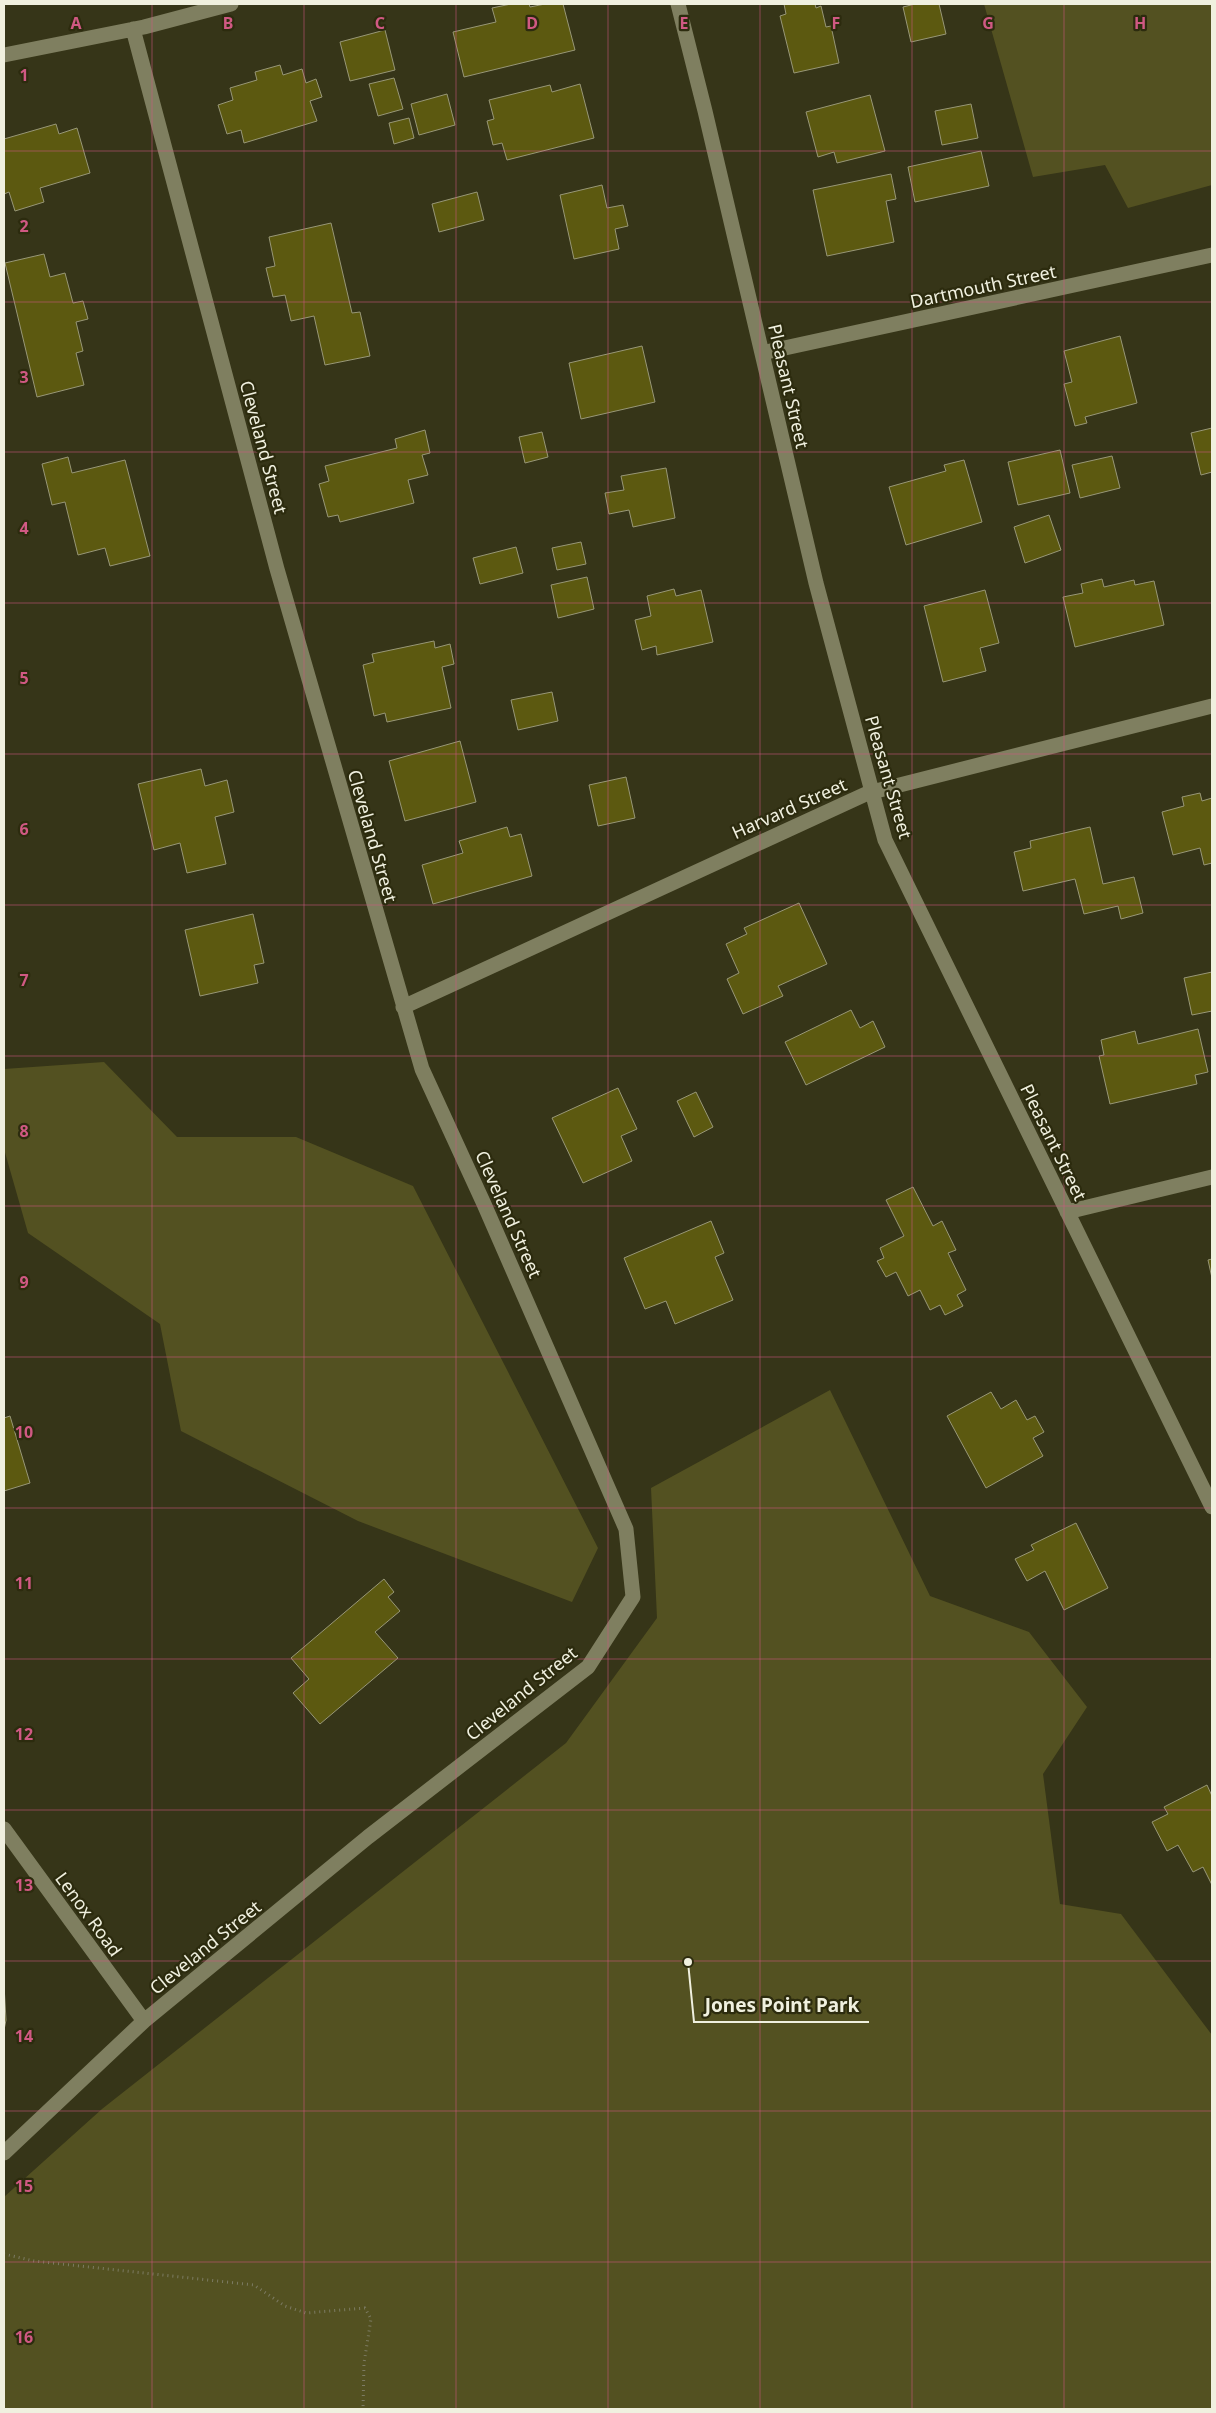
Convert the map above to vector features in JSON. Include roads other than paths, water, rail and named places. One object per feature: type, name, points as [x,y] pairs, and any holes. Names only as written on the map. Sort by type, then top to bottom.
[{"type":"street","points":[[4,55],[133,29],[230,4]]},
{"type":"street","name":"Pleasant Street","points":[[678,4],[816,582],[886,840],[1212,1507]]},
{"type":"street","name":"Cleveland Street","points":[[4,2153],[144,2021],[368,1837],[588,1667],[633,1597],[626,1529],[484,1204],[422,1068],[277,569],[133,29]]},
{"type":"street","name":"Dartmouth Street","points":[[762,353],[1212,255]]},
{"type":"street","name":"Harvard Street","points":[[403,1007],[675,880],[872,792],[1212,706]]},
{"type":"street","points":[[1067,1212],[1212,1177]]},
{"type":"street","name":"Lenox Road","points":[[4,1828],[144,2021]]},
{"type":"place","name":"Jones Point Park","points":[[688,1962]]}]
